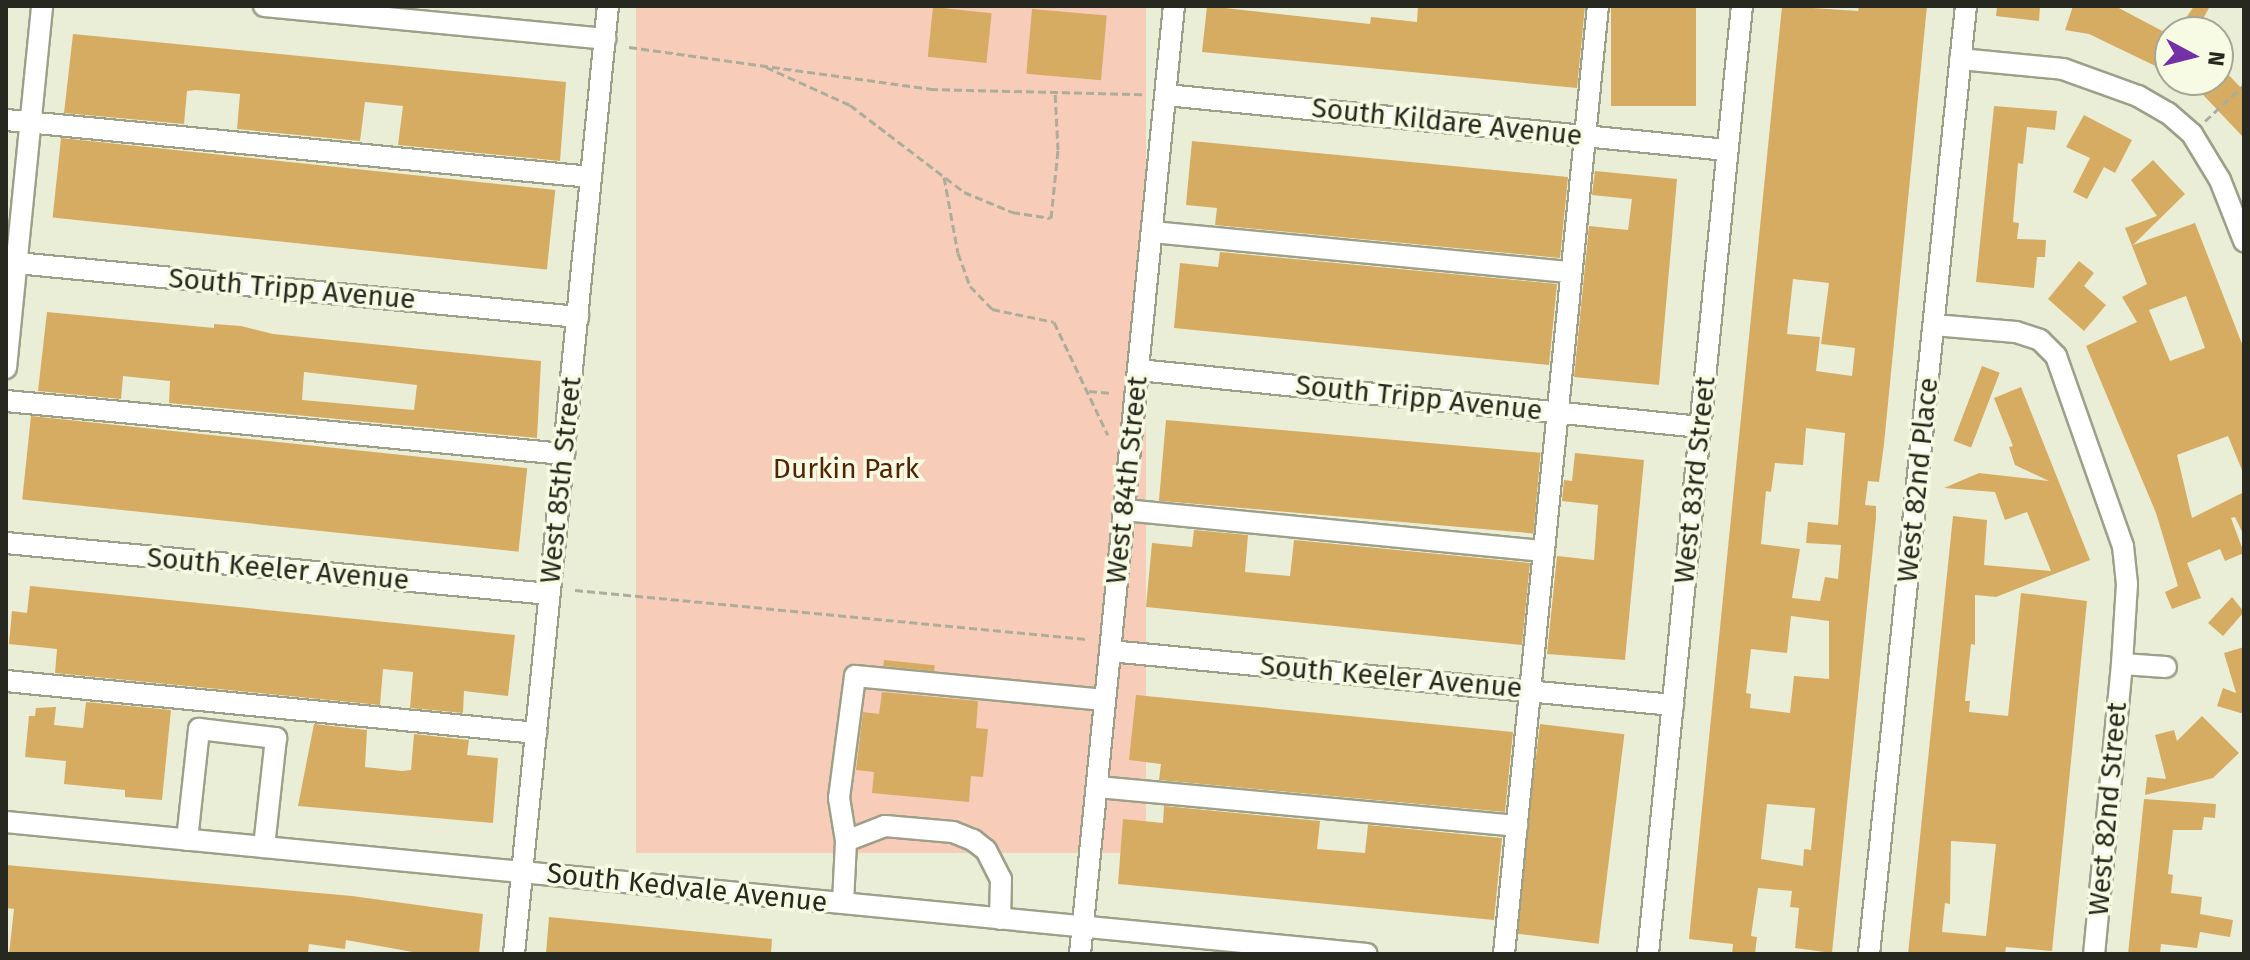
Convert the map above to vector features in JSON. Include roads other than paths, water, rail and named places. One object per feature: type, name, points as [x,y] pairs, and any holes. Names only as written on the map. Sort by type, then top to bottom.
[{"type":"street","points":[[6,368],[11,262],[31,122],[42,6]]},
{"type":"street","points":[[264,6],[605,39]]},
{"type":"street","name":"West 85th Street","points":[[514,954],[608,6]]},
{"type":"street","name":"West 84th Street","points":[[1080,954],[1174,6]]},
{"type":"street","points":[[1504,954],[1598,6]]},
{"type":"street","name":"West 83rd Street","points":[[1648,954],[1742,6]]},
{"type":"street","name":"West 82nd Place","points":[[1869,954],[1966,6]]},
{"type":"street","points":[[1960,59],[2063,69],[2138,96],[2168,113],[2192,134],[2220,180],[2244,241]]},
{"type":"street","name":"South Kildare Avenue","points":[[1166,95],[1727,150]]},
{"type":"street","points":[[6,120],[591,177]]},
{"type":"street","points":[[1152,232],[1571,272]]},
{"type":"street","name":"South Tripp Avenue","points":[[11,262],[578,317]]},
{"type":"street","name":"West 82nd Street","points":[[1934,325],[2016,332],[2040,340],[2056,356],[2123,546],[2127,584],[2122,664],[2094,954]]},
{"type":"street","name":"South Tripp Avenue","points":[[1139,370],[1700,427]]},
{"type":"street","points":[[6,401],[564,454]]},
{"type":"street","points":[[1124,510],[1544,551]]},
{"type":"street","name":"South Keeler Avenue","points":[[6,543],[550,594]]},
{"type":"street","name":"South Keeler Avenue","points":[[1110,651],[1673,705]]},
{"type":"street","name":"West 82nd Street","points":[[2122,664],[2166,667]]},
{"type":"street","points":[[843,903],[846,841],[839,798],[855,676],[1105,700]]},
{"type":"street","points":[[6,681],[536,733]]},
{"type":"street","points":[[187,840],[199,729],[276,738],[264,847]]},
{"type":"street","points":[[1097,787],[1517,826]]},
{"type":"street","name":"South Kedvale Avenue","points":[[6,822],[1367,954]]},
{"type":"street","points":[[846,841],[885,826],[953,832],[973,840],[986,850],[1001,879],[1000,919]]},
{"type":"park label","name":"Durkin Park","points":[[846,469]]}]
